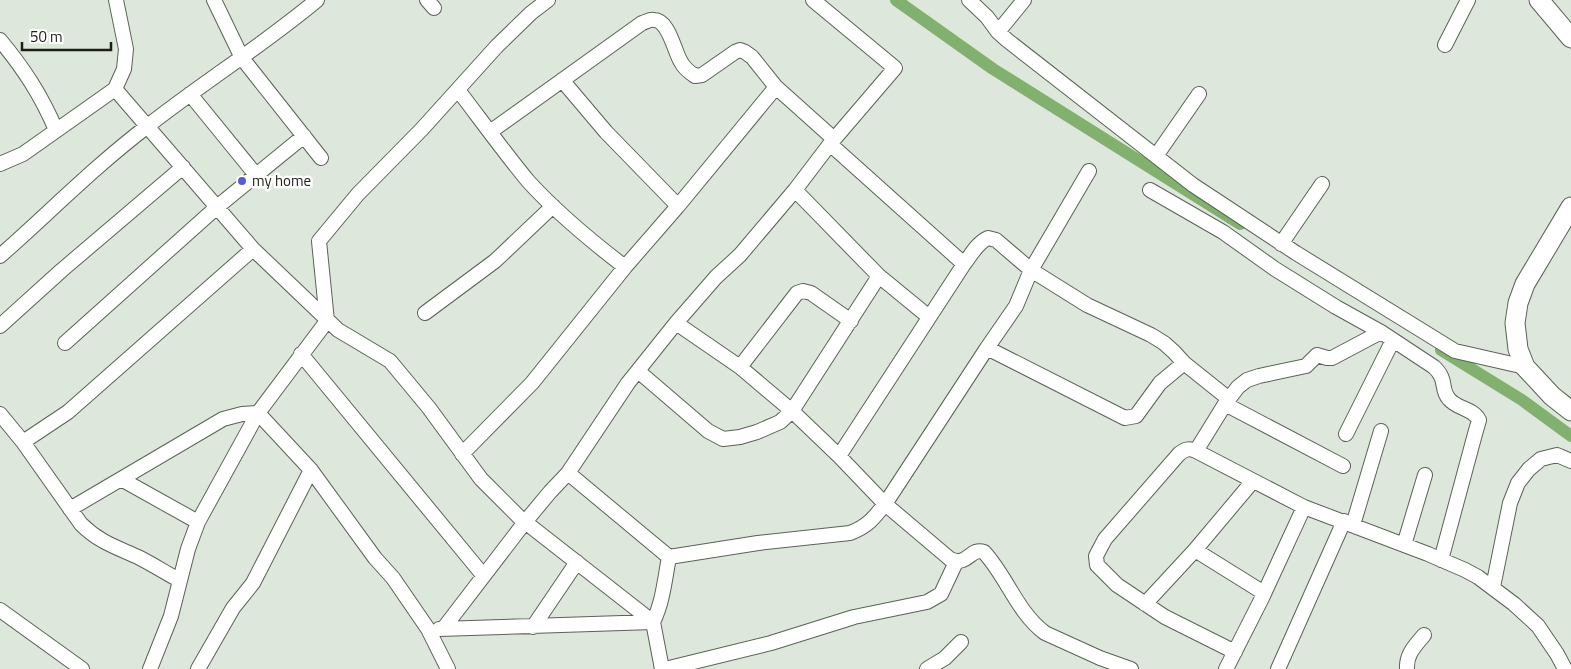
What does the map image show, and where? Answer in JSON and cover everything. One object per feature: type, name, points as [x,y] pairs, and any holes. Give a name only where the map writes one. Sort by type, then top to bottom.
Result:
[{"type":"street","points":[[0,164],[23,154],[115,89],[124,70],[126,49],[116,0]]},
{"type":"street","points":[[214,0],[242,58],[321,158]]},
{"type":"street","points":[[0,256],[89,175],[147,126],[242,58],[317,0]]},
{"type":"street","points":[[150,669],[171,616],[188,549],[198,522],[258,413],[327,320],[319,240],[358,194],[458,90],[497,46],[548,0]]},
{"type":"street","points":[[443,629],[525,522],[568,473],[638,371],[676,323],[716,277],[740,255],[796,190],[832,142],[895,68],[813,0]]},
{"type":"street","points":[[968,0],[987,17],[998,32],[1192,185],[1281,244],[1456,351],[1524,367]]},
{"type":"street","points":[[998,32],[1024,0]]},
{"type":"street","points":[[1445,45],[1468,0]]},
{"type":"street","points":[[1539,0],[1571,38]]},
{"type":"street","points":[[490,132],[642,23],[652,19],[660,21],[666,27],[680,62],[695,76],[702,75],[740,50],[752,57],[776,87],[832,142],[964,264]]},
{"type":"street","points":[[0,40],[32,81],[56,130]]},
{"type":"street","points":[[562,80],[606,132],[678,206]]},
{"type":"street","points":[[462,454],[532,383],[625,267],[776,87]]},
{"type":"street","points":[[115,89],[253,250],[338,330],[390,361],[429,408],[481,479],[525,522],[653,622],[664,669],[771,643],[854,617],[927,602],[941,594],[956,562]]},
{"type":"street","points":[[458,90],[529,181],[588,238],[625,267]]},
{"type":"street","points":[[190,94],[256,176]]},
{"type":"street","points":[[1156,156],[1199,94]]},
{"type":"street","points":[[65,343],[217,207],[304,136]]},
{"type":"street","points":[[0,326],[183,167]]},
{"type":"street","points":[[568,473],[670,557],[861,529],[872,521],[885,504],[1016,306],[1031,270],[1089,171]]},
{"type":"street","points":[[1281,244],[1322,184]]},
{"type":"street","points":[[796,190],[879,276],[929,317]]},
{"type":"street","points":[[1150,190],[1223,232],[1275,269],[1387,336],[1440,372],[1447,397],[1454,404],[1474,413],[1479,420],[1441,560]]},
{"type":"street","points":[[425,312],[495,261],[553,206]]},
{"type":"street","points":[[1571,207],[1524,284],[1518,303],[1515,323],[1518,349],[1524,367],[1552,396],[1571,411]]},
{"type":"street","points":[[839,456],[964,264],[978,244],[988,238],[996,240],[1031,270],[1087,305],[1151,334],[1169,347],[1184,364],[1227,402],[1343,466]]},
{"type":"street","points":[[23,442],[68,412],[253,250]]},
{"type":"street","points":[[638,371],[708,431],[723,439],[758,432],[780,422],[792,411],[879,276]]},
{"type":"street","points":[[740,367],[797,293],[803,291],[811,293],[851,321]]},
{"type":"street","points":[[676,323],[740,367],[792,411],[885,504],[950,559],[956,562],[966,559],[976,551],[984,552],[1027,616],[1037,627],[1053,637],[1130,669]]},
{"type":"street","points":[[1196,451],[1227,402],[1238,387],[1247,380],[1306,366],[1317,355],[1328,358],[1338,356],[1387,336]]},
{"type":"street","points":[[1346,434],[1387,336]]},
{"type":"street","points":[[987,348],[1125,418],[1136,416],[1160,383],[1184,364]]},
{"type":"street","points":[[301,354],[483,575]]},
{"type":"street","points":[[70,509],[223,418],[258,413]]},
{"type":"street","points":[[258,413],[312,470],[375,558],[393,578],[428,629],[448,669]]},
{"type":"street","points":[[1,418],[23,442],[81,524],[92,535],[180,580]]},
{"type":"street","points":[[1278,669],[1349,523],[1381,431]]},
{"type":"street","points":[[1235,652],[1145,604],[1117,585],[1097,565],[1096,556],[1106,539],[1184,450],[1196,451],[1304,507],[1465,570],[1493,587],[1538,626],[1565,669]]},
{"type":"street","points":[[1493,587],[1510,503],[1518,483],[1540,459],[1557,455],[1571,461]]},
{"type":"street","points":[[198,669],[233,608],[253,583],[312,470]]},
{"type":"street","points":[[1404,545],[1425,475]]},
{"type":"street","points":[[121,479],[198,522]]},
{"type":"street","points":[[1145,604],[1195,550],[1253,481]]},
{"type":"street","points":[[1226,669],[1304,507]]},
{"type":"street","points":[[1195,550],[1264,593]]},
{"type":"street","points":[[653,622],[662,596],[670,557]]},
{"type":"street","points":[[533,627],[577,562]]},
{"type":"street","points":[[0,610],[82,669]]},
{"type":"street","points":[[428,629],[653,622]]},
{"type":"street","points":[[1407,669],[1409,654],[1424,635]]},
{"type":"street","points":[[935,668],[961,642]]},
{"type":"waterway","points":[[896,0],[993,69],[1240,224]]},
{"type":"waterway","points":[[1441,350],[1522,400],[1571,436]]},
{"type":"place","name":"my home","points":[[242,181]]}]
